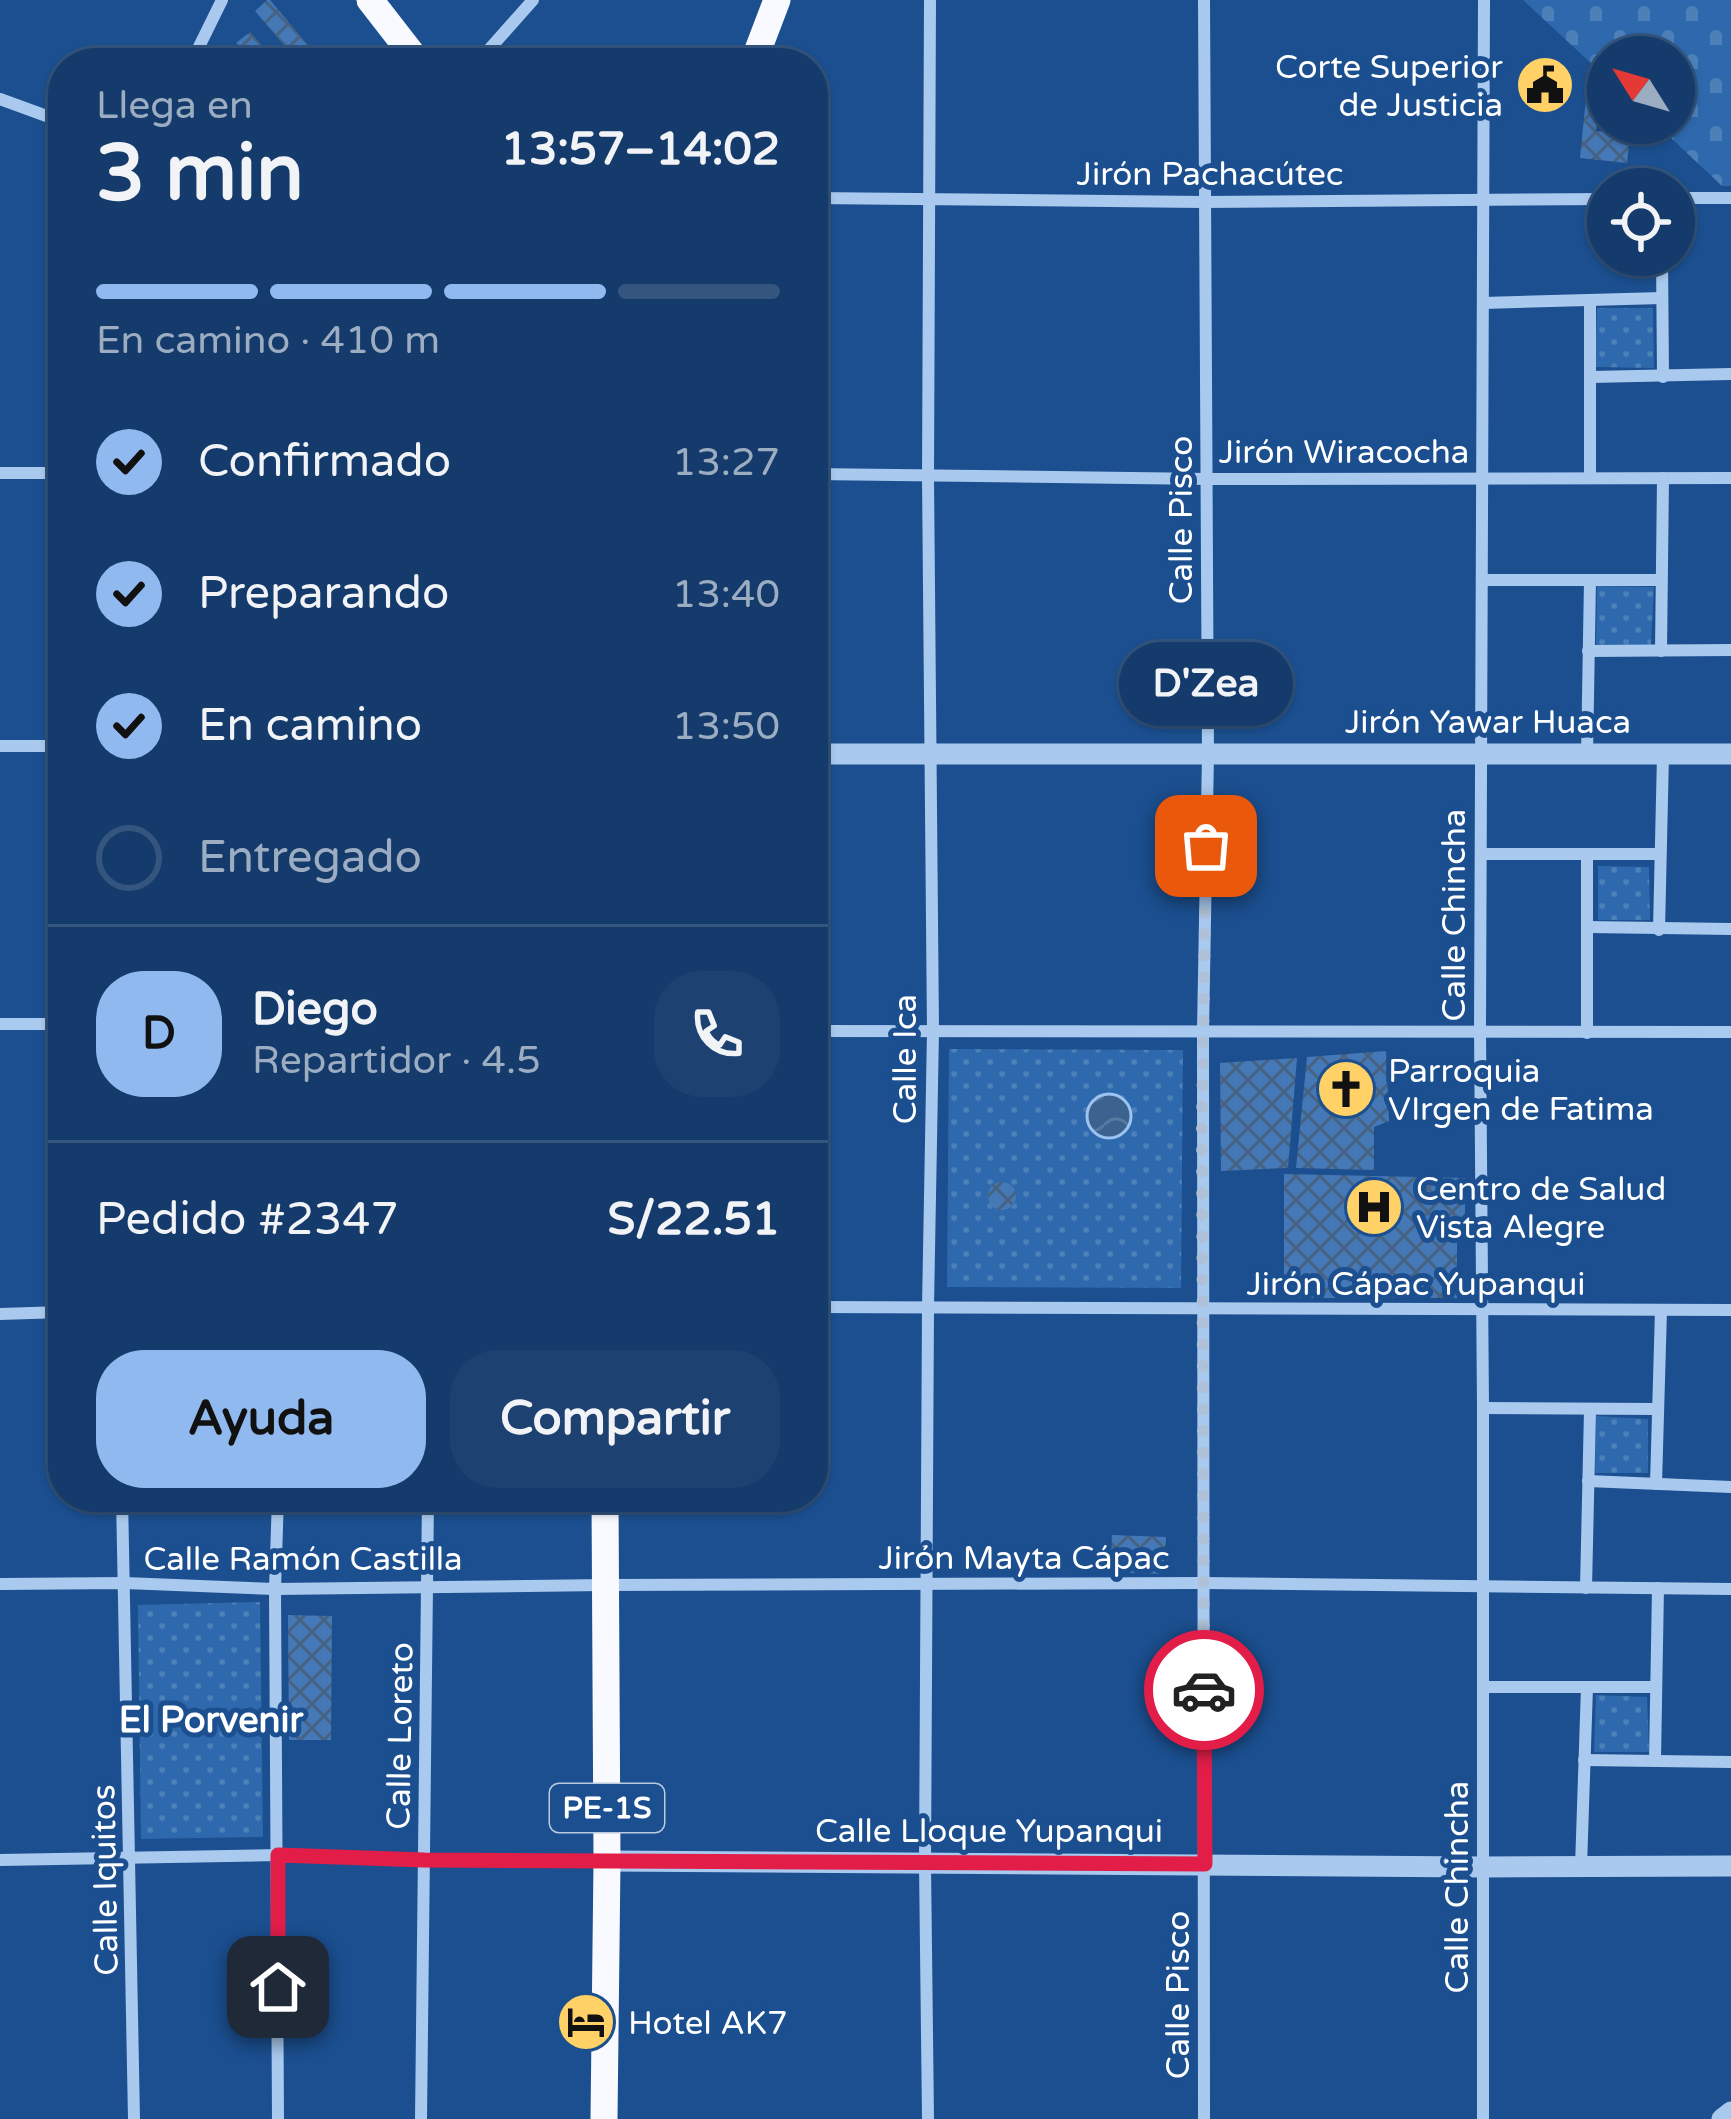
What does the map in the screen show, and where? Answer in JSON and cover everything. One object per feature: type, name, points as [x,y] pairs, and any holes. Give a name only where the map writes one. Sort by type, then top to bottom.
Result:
[{"type":"highway","points":[[370,0],[407,48]]},
{"type":"highway","points":[[759,48],[777,0]]},
{"type":"highway","name":"PE-1S","points":[[604,2119],[605,1512]]},
{"type":"street","points":[[198,48],[222,0]]},
{"type":"street","points":[[490,48],[532,0]]},
{"type":"street","name":"Calle Ica","points":[[928,2119],[925,1864],[933,1031],[928,754],[930,0]]},
{"type":"street","name":"Calle Pisco","points":[[1204,0],[1208,479],[1202,1310],[1204,2119]]},
{"type":"street","points":[[1484,5],[1495,0]]},
{"type":"street","name":"Calle Chincha","points":[[1483,2119],[1480,755],[1484,5]]},
{"type":"street","points":[[0,99],[48,117]]},
{"type":"street","name":"Jirón Pachacútec","points":[[828,198],[1587,199]]},
{"type":"street","points":[[1695,198],[1731,198]]},
{"type":"street","points":[[1662,276],[1663,376]]},
{"type":"street","points":[[1484,303],[1662,298]]},
{"type":"street","points":[[1590,300],[1590,478]]},
{"type":"street","points":[[1590,377],[1731,374]]},
{"type":"street","points":[[0,473],[48,473]]},
{"type":"street","name":"Jirón Wiracocha","points":[[828,474],[1731,478]]},
{"type":"street","points":[[1660,651],[1663,478]]},
{"type":"street","points":[[1481,580],[1661,580]]},
{"type":"street","points":[[1586,755],[1590,580]]},
{"type":"street","points":[[1588,652],[1731,650]]},
{"type":"street","points":[[0,746],[48,746]]},
{"type":"street","name":"Jirón Yawar Huaca","points":[[828,754],[1731,754]]},
{"type":"street","points":[[1659,930],[1663,755]]},
{"type":"street","points":[[1480,854],[1660,854]]},
{"type":"street","points":[[1587,854],[1587,1033]]},
{"type":"street","points":[[1588,927],[1731,929]]},
{"type":"street","points":[[0,1024],[48,1024]]},
{"type":"street","points":[[828,1030],[1731,1032]]},
{"type":"street","name":"Jirón Cápac Yupanqui","points":[[828,1307],[1731,1310]]},
{"type":"street","points":[[1656,1484],[1661,1310]]},
{"type":"street","points":[[0,1314],[48,1312]]},
{"type":"street","points":[[1484,1408],[1657,1409]]},
{"type":"street","points":[[1586,1588],[1590,1409]]},
{"type":"street","points":[[1588,1481],[1731,1487]]},
{"type":"street","name":"Calle Iquitos","points":[[123,1512],[134,2119]]},
{"type":"street","points":[[278,1512],[278,2119]]},
{"type":"street","name":"Calle Loreto","points":[[422,2119],[428,1512]]},
{"type":"street","name":"Calle Ramón Castilla","points":[[0,1584],[275,1589],[604,1585]]},
{"type":"street","name":"Jirón Mayta Cápac","points":[[604,1585],[1731,1588]]},
{"type":"street","points":[[1655,1760],[1658,1588]]},
{"type":"street","points":[[1483,1688],[1656,1688]]},
{"type":"street","points":[[1581,1867],[1587,1688]]},
{"type":"street","points":[[1584,1760],[1731,1762]]},
{"type":"street","points":[[0,1860],[278,1855],[607,1862]]},
{"type":"street","name":"Calle Lloque Yupanqui","points":[[607,1862],[1731,1866]]},
{"type":"street","points":[[1723,2119],[1731,2112]]},
{"type":"green space","points":[[1523,0],[1731,0],[1731,186],[1722,186],[1677,144],[1695,144],[1695,36],[1587,36],[1587,59]]},
{"type":"green space","points":[[1597,308],[1653,308],[1654,368],[1595,367]]},
{"type":"green space","points":[[1597,586],[1654,587],[1651,645],[1596,646]]},
{"type":"green space","points":[[1598,866],[1649,867],[1650,920],[1598,920]]},
{"type":"green space","points":[[949,1049],[1183,1050],[1181,1288],[947,1287]]},
{"type":"green space","points":[[1596,1416],[1648,1419],[1648,1473],[1595,1473]]},
{"type":"green space","points":[[260,1602],[263,1837],[141,1839],[138,1605]]},
{"type":"green space","points":[[1596,1695],[1647,1697],[1649,1752],[1594,1752]]},
{"type":"water","points":[[1109,1094],[1125,1100],[1131,1116],[1125,1132],[1109,1138],[1093,1132],[1087,1116],[1093,1100]]},
{"type":"building","points":[[270,0],[310,48],[286,48],[255,11]]},
{"type":"building","points":[[250,32],[264,48],[240,48],[236,43]]},
{"type":"building","points":[[1587,88],[1587,144],[1629,144],[1627,163],[1580,158]]},
{"type":"building","name":"Parroquia VIrgen de Fatima","points":[[1386,1051],[1389,1121],[1374,1127],[1374,1170],[1296,1168],[1307,1057]]},
{"type":"building","points":[[1297,1058],[1288,1168],[1221,1171],[1220,1063]]},
{"type":"building","name":"Centro de Salud Vista Alegre","points":[[1284,1174],[1465,1178],[1465,1236],[1457,1237],[1457,1298],[1284,1298]]},
{"type":"building","points":[[1002,1182],[1012,1186],[1016,1196],[1012,1206],[1002,1210],[992,1206],[988,1196],[992,1186]]},
{"type":"building","points":[[1112,1535],[1166,1537],[1164,1574],[1110,1572]]},
{"type":"building","points":[[288,1615],[332,1616],[331,1740],[289,1740]]},
{"type":"way so far","points":[[1204,1690],[1206,846]]},
{"type":"place","name":"Corte Superior de Justicia","points":[[1545,85]]},
{"type":"place","name":"D'Zea","points":[[1206,846]]},
{"type":"place","name":"Parroquia VIrgen de Fatima","points":[[1346,1089]]},
{"type":"place","name":"Centro de Salud Vista Alegre","points":[[1374,1207]]},
{"type":"place","name":"Hotel AK7","points":[[586,2022]]},
{"type":"district","name":"El Porvenir","points":[[211,1719]]},
{"type":"route","points":[[278,1987],[278,1855],[1205,1864],[1204,1690]]}]
